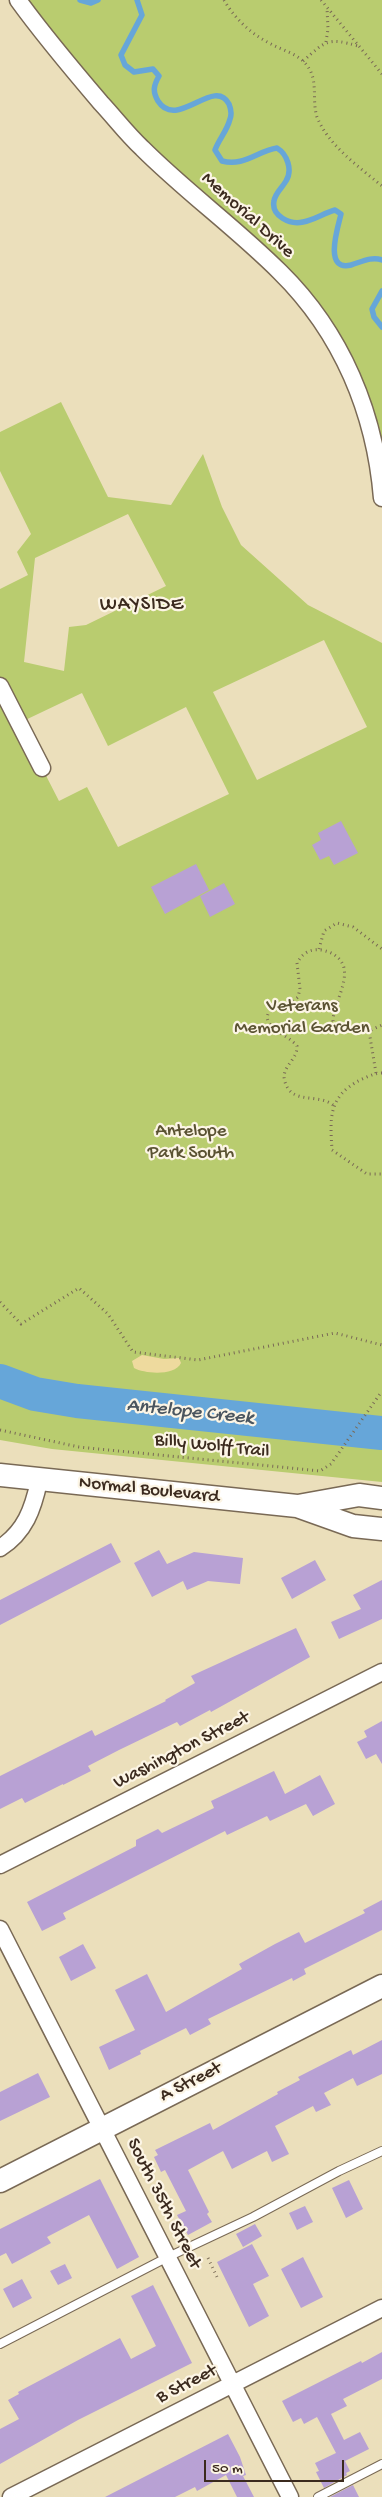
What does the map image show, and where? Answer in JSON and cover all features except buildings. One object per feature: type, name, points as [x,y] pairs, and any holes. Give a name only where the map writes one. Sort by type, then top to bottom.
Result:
[{"type":"main road","name":"Normal Boulevard","points":[[0,1475],[39,1481],[297,1506],[354,1526],[382,1529]]},
{"type":"main road","name":"Normal Boulevard","points":[[297,1506],[359,1495],[382,1498]]},
{"type":"main road","name":"A Street","points":[[0,2181],[382,1986]]},
{"type":"street","name":"Memorial Drive","points":[[18,0],[63,58],[141,148],[259,252],[311,307],[332,338],[360,394],[375,447],[382,498]]},
{"type":"street","points":[[0,686],[42,768]]},
{"type":"street","points":[[0,1548],[23,1528],[33,1506],[39,1481]]},
{"type":"street","name":"Washington Street","points":[[0,1865],[382,1672]]},
{"type":"street","name":"South 35th Street","points":[[0,1929],[290,2497]]},
{"type":"street","name":"B Street","points":[[11,2497],[382,2308]]},
{"type":"lane","points":[[0,2344],[382,2151]]},
{"type":"lane","points":[[318,2497],[382,2464]]},
{"type":"path","points":[[224,0],[231,12],[244,26],[271,44],[303,61],[311,71],[315,83],[316,114],[322,127],[331,140],[382,186]]},
{"type":"path","points":[[321,0],[382,74]]},
{"type":"path","points":[[326,42],[328,29],[327,7]]},
{"type":"path","points":[[303,61],[326,42],[336,41],[359,46]]},
{"type":"path","points":[[319,949],[324,931],[337,923],[353,926],[382,949]]},
{"type":"path","points":[[333,1105],[323,1100],[303,1098],[290,1091],[285,1082],[284,1073],[296,1054],[296,1046],[291,1039],[273,1029],[268,1020],[268,1015],[275,1007],[298,997],[300,989],[297,963],[308,951],[319,949],[337,956],[344,970],[343,986],[334,1011],[333,1021],[335,1025],[342,1028],[370,1031],[382,1025]]},
{"type":"path","points":[[370,1031],[376,1073]]},
{"type":"path","points":[[382,1073],[376,1073],[347,1088],[333,1105],[332,1150],[367,1174],[382,1174]]},
{"type":"path","points":[[0,1302],[21,1324],[79,1288],[108,1314],[133,1352],[198,1360],[335,1333],[382,1345]]},
{"type":"path","name":"Billy Wolff Trail","points":[[0,1430],[79,1447],[320,1471],[331,1464],[382,1391]]},
{"type":"path","points":[[208,2258],[217,2277]]},
{"type":"green space","points":[[18,0],[382,0],[382,498],[375,447],[321,321],[188,190]]},
{"type":"green space","name":"Antelope Park South","points":[[61,402],[108,497],[171,505],[203,454],[222,507],[241,545],[308,605],[382,643],[382,1482],[52,1449],[0,1440],[0,589],[28,575],[17,552],[31,534],[0,471],[0,432]],"holes":[[[128,514],[166,586],[86,625],[69,627],[64,671],[24,662],[35,558]],[[324,640],[367,727],[257,780],[213,692]],[[82,693],[108,746],[186,707],[229,794],[118,847],[87,787],[59,801],[19,723]]]},
{"type":"sand","points":[[142,1355],[164,1359],[179,1358],[181,1363],[173,1370],[166,1372],[145,1372],[134,1368],[132,1361]]},
{"type":"waterway","points":[[80,0],[91,3],[98,0]]},
{"type":"waterway","points":[[137,0],[142,15],[121,55],[125,65],[134,72],[153,69],[159,76],[154,88],[158,101],[166,109],[175,110],[214,96],[222,97],[229,104],[231,110],[231,117],[215,150],[222,161],[237,162],[277,148],[284,154],[289,167],[288,177],[274,201],[275,211],[278,215],[287,221],[298,223],[335,210],[341,214],[334,247],[337,262],[342,265],[351,265],[370,259],[382,260]]},
{"type":"waterway","points":[[382,291],[372,309],[374,317],[382,327]]},
{"type":"waterway","name":"Antelope Creek","points":[[0,1381],[35,1394],[77,1401],[382,1433]]},
{"type":"district","name":"WAYSIDE","points":[[142,606]]},
{"type":"park label","name":"Veterans Memorial Garden","points":[[302,1018]]}]
